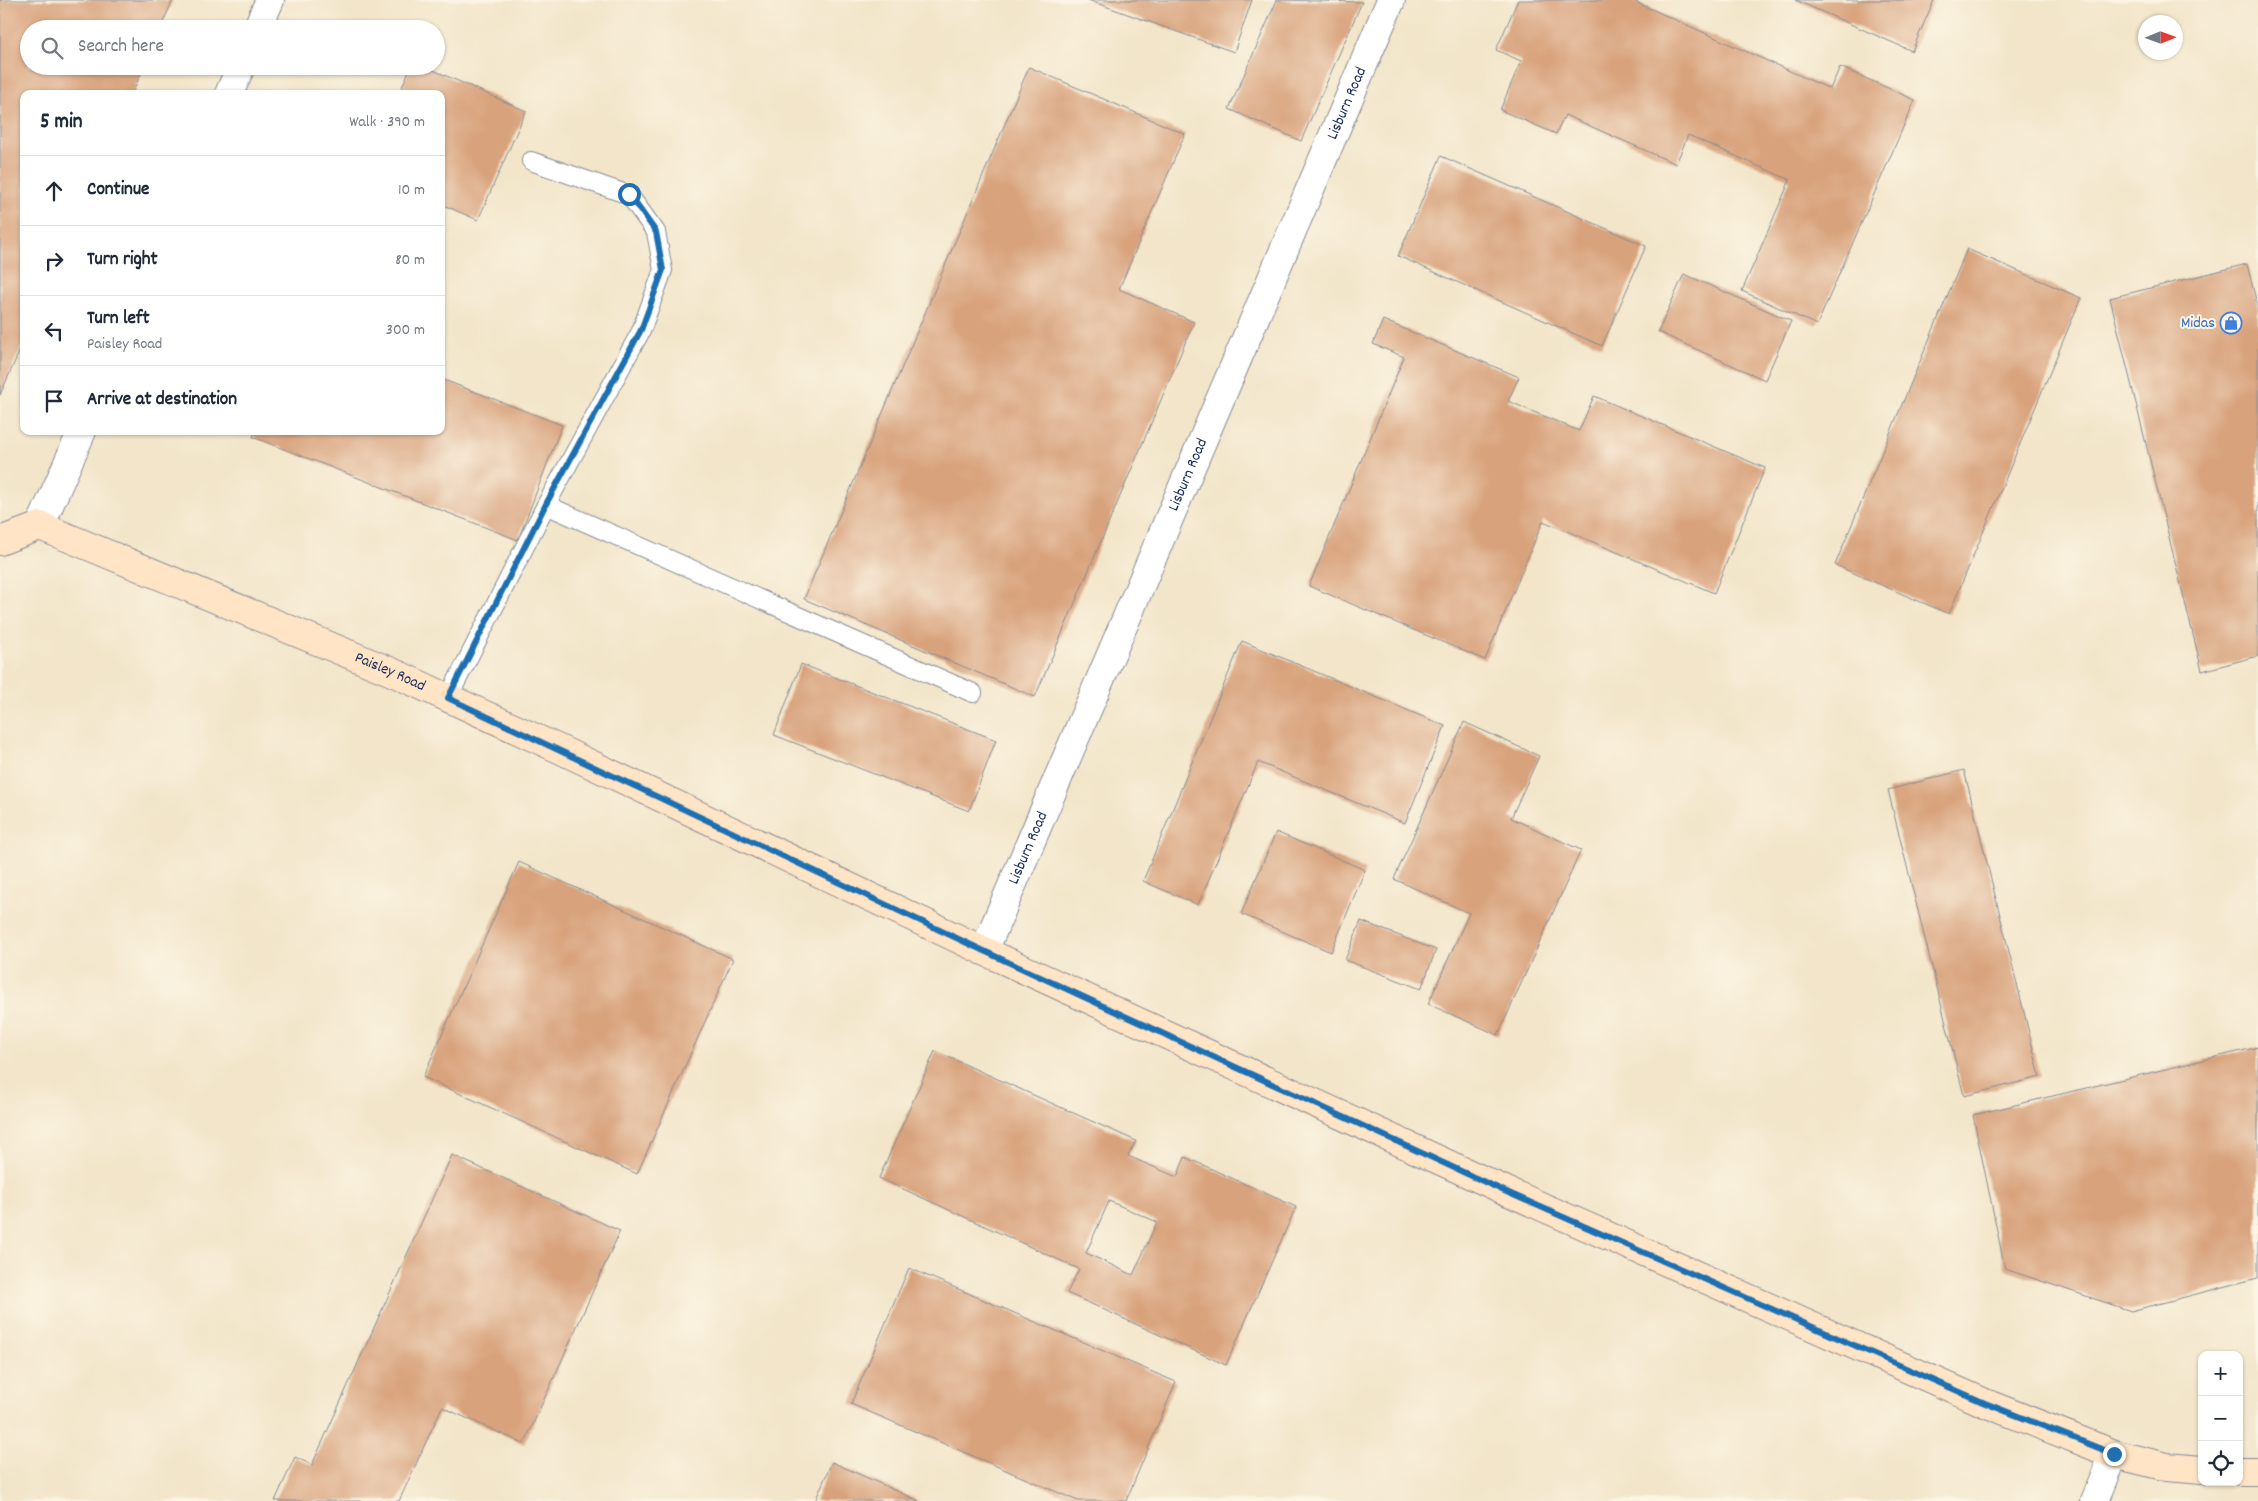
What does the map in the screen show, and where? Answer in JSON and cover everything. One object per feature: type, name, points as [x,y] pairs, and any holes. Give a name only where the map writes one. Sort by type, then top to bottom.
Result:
[{"type":"main road","name":"Paisley Road","points":[[40,526],[392,672],[984,951],[1502,1190],[1985,1403],[2114,1454],[2167,1467],[2198,1470]]},
{"type":"main road","points":[[0,541],[40,526]]},
{"type":"main road","points":[[2243,1471],[2258,1471]]},
{"type":"street","points":[[261,20],[270,0]]},
{"type":"street","name":"Lisburn Road","points":[[984,951],[1392,0]]},
{"type":"street","points":[[231,90],[237,75]]},
{"type":"street","points":[[40,526],[80,435]]},
{"type":"street","points":[[2095,1501],[2114,1454]]},
{"type":"lane","points":[[448,698],[546,504],[641,330],[663,270],[656,232],[629,194],[531,161]]},
{"type":"lane","points":[[546,504],[973,693]]},
{"type":"building","points":[[0,0],[173,0],[164,20],[20,20],[20,75],[140,75],[134,90],[20,90],[20,350],[0,395]]},
{"type":"building","points":[[1088,0],[1252,0],[1234,52]]},
{"type":"building","points":[[1277,0],[1362,2],[1301,141],[1229,109]]},
{"type":"building","points":[[1518,0],[1631,0],[1830,89],[1840,67],[1915,100],[1817,325],[1742,291],[1790,180],[1688,135],[1676,164],[1565,115],[1556,134],[1500,110],[1521,61],[1496,50]]},
{"type":"building","points":[[1795,0],[1934,0],[1912,51]]},
{"type":"building","points":[[1029,67],[1185,134],[1119,289],[1194,322],[1035,697],[804,599]]},
{"type":"building","points":[[407,75],[444,75],[526,111],[478,220],[445,206],[445,90],[401,90]]},
{"type":"building","points":[[1441,156],[1646,246],[1602,346],[1398,256]]},
{"type":"building","points":[[1967,249],[2081,298],[1949,614],[1835,565]]},
{"type":"building","points":[[2247,264],[2258,308],[2258,656],[2202,671],[2110,298]]},
{"type":"building","points":[[1684,274],[1791,321],[1765,380],[1658,332]]},
{"type":"building","points":[[1383,320],[1519,377],[1508,401],[1579,431],[1594,396],[1765,468],[1714,593],[1543,521],[1485,660],[1309,586],[1404,357],[1373,344]]},
{"type":"building","points":[[445,381],[562,425],[518,540],[253,437],[254,435],[445,435]]},
{"type":"building","points":[[1242,641],[1445,726],[1405,823],[1258,762],[1198,905],[1143,881]]},
{"type":"building","points":[[801,664],[996,740],[969,811],[774,735]]},
{"type":"building","points":[[1464,722],[1539,756],[1511,818],[1581,850],[1498,1035],[1428,1004],[1469,913],[1394,879]]},
{"type":"building","points":[[1964,770],[2040,1077],[1964,1096],[1888,790]]},
{"type":"building","points":[[1276,832],[1365,870],[1331,952],[1241,914]]},
{"type":"building","points":[[519,862],[733,959],[637,1174],[423,1077]]},
{"type":"building","points":[[1361,921],[1436,950],[1421,989],[1345,960]]},
{"type":"building","points":[[2258,1047],[2258,1278],[2131,1311],[2005,1269],[1973,1115]]},
{"type":"building","points":[[935,1051],[1136,1141],[1128,1156],[1177,1177],[1185,1157],[1296,1207],[1226,1365],[1067,1293],[1079,1269],[879,1178]],"holes":[[[1109,1201],[1157,1222],[1133,1275],[1086,1253]]]},
{"type":"building","points":[[452,1155],[620,1231],[524,1444],[442,1407],[399,1501],[275,1501],[295,1457],[312,1465]]},
{"type":"building","points":[[909,1268],[1176,1382],[1126,1501],[1078,1501],[851,1404]]},
{"type":"building","points":[[832,1462],[919,1501],[815,1501]]},
{"type":"place","name":"Midas","points":[[2231,323]]},
{"type":"route","points":[[629,194],[656,232],[663,270],[641,330],[546,504],[448,698],[984,951],[1502,1190],[1985,1403],[2114,1454]]}]
